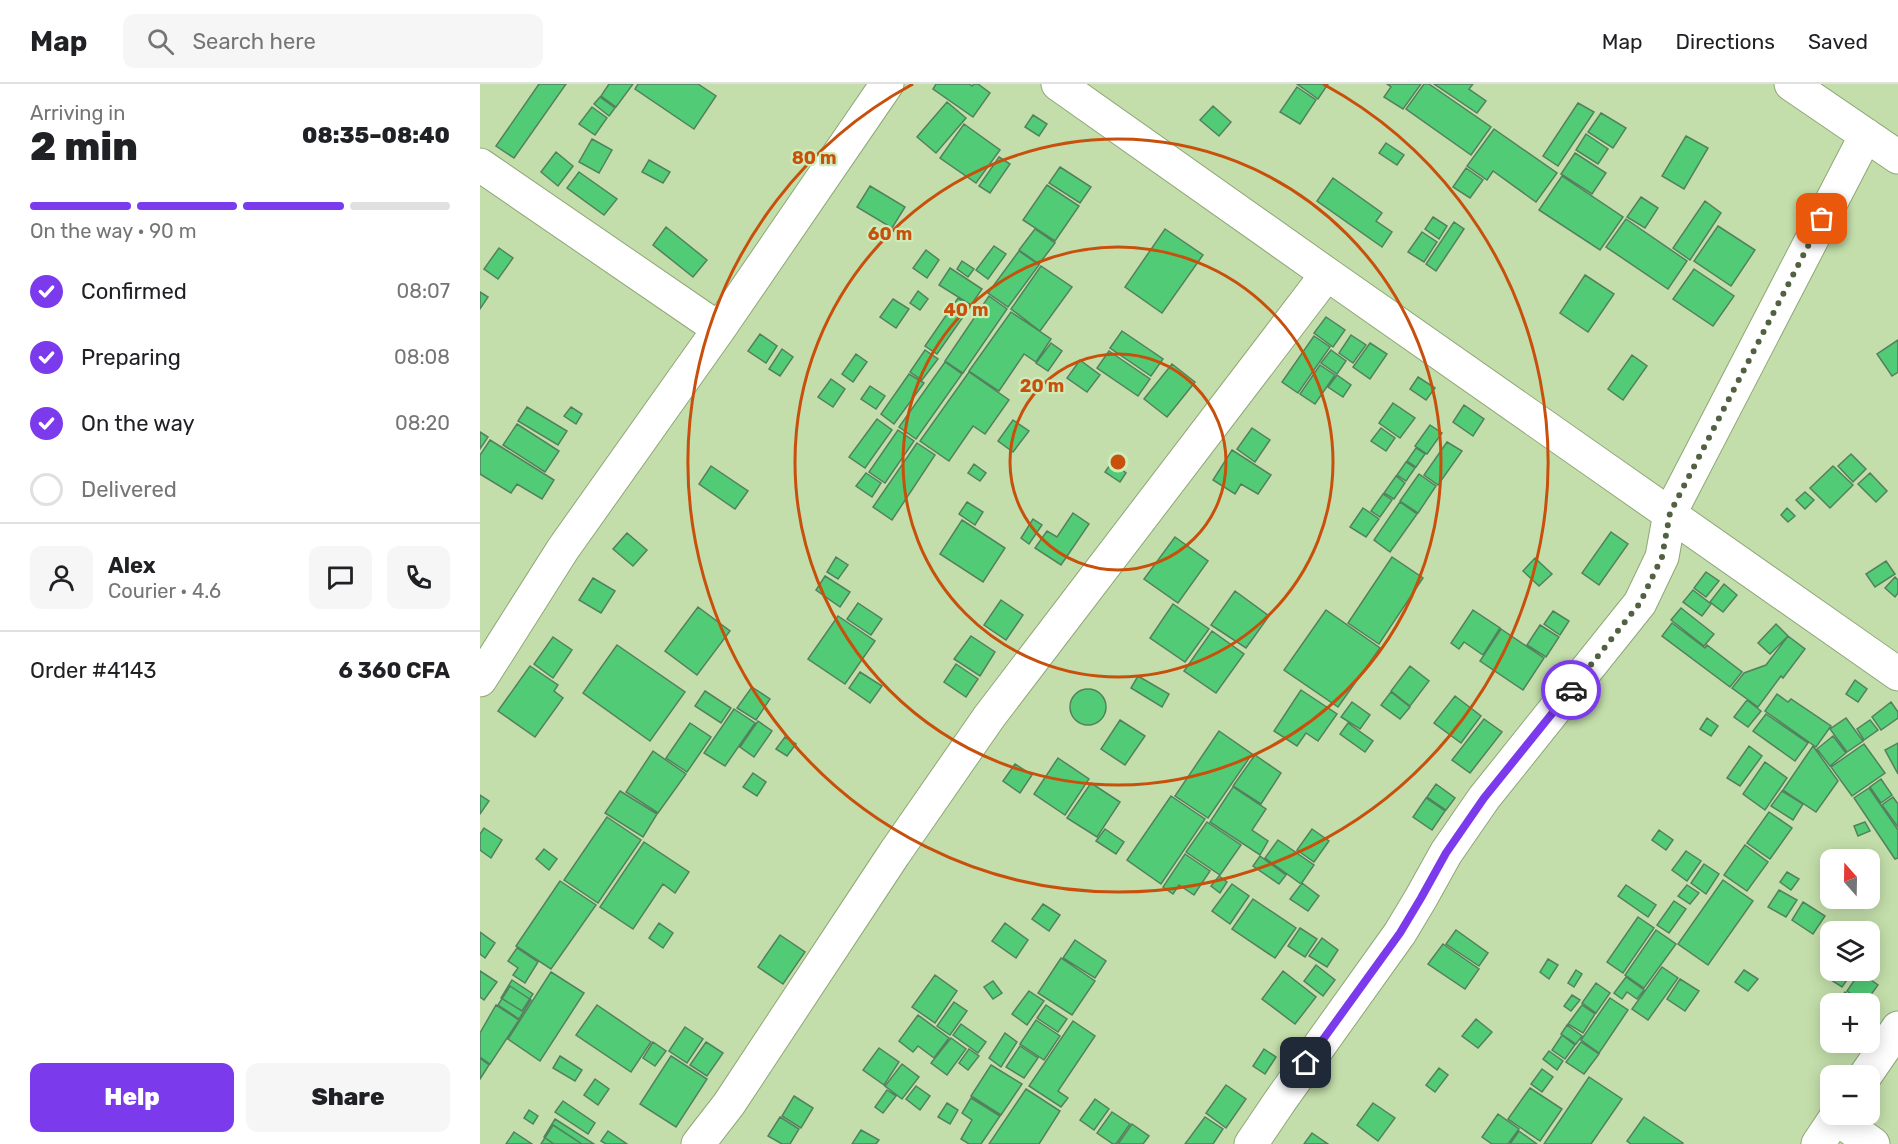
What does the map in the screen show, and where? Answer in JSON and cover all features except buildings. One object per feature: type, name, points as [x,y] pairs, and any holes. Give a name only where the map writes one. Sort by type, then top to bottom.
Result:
[{"type":"street","points":[[483,669],[563,549],[719,329],[887,84]]},
{"type":"street","points":[[1058,84],[1898,674]]},
{"type":"street","points":[[1791,84],[1898,157]]},
{"type":"street","points":[[1251,1144],[1400,933],[1446,853],[1484,798],[1640,603],[1662,557],[1670,513],[1866,135]]},
{"type":"street","points":[[480,165],[719,329]]},
{"type":"street","points":[[698,1144],[729,1104],[894,854],[989,717],[1327,274]]},
{"type":"street","points":[[1873,1065],[1898,1028]]},
{"type":"street","points":[[1830,1126],[1873,1144]]},
{"type":"way so far","points":[[1571,690],[1640,603],[1662,557],[1670,513],[1822,219]]},
{"type":"route","points":[[1306,1063],[1400,933],[1446,853],[1484,798],[1571,690]]}]
